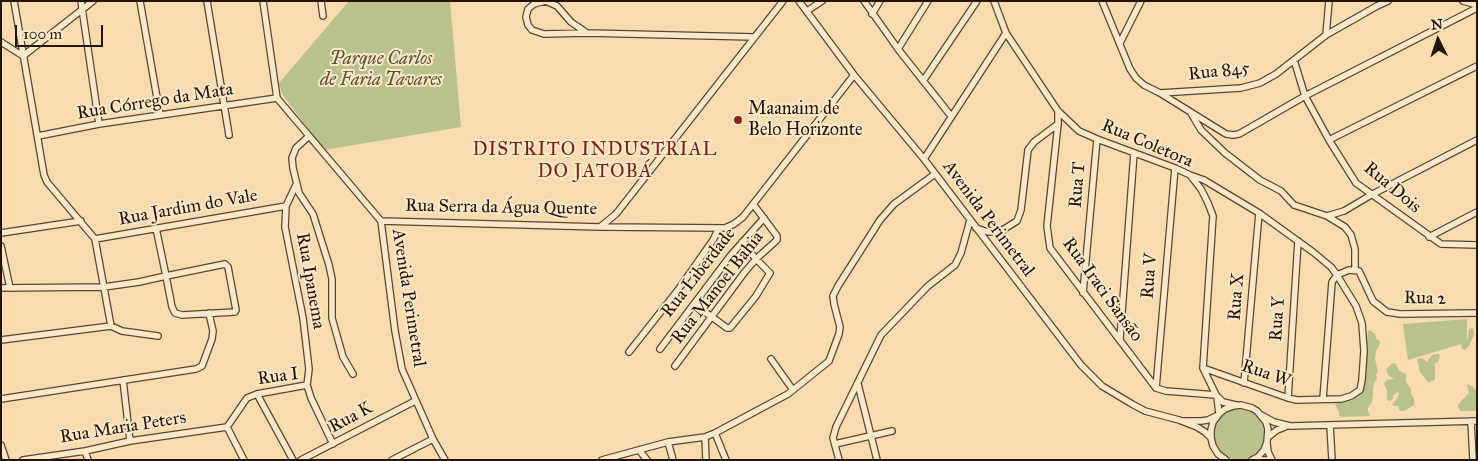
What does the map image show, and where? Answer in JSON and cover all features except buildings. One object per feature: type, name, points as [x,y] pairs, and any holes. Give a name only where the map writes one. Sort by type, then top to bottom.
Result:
[{"type":"street","points":[[14,1],[44,175],[95,239],[111,326]]},
{"type":"street","points":[[81,1],[99,124]]},
{"type":"street","points":[[22,56],[93,1]]},
{"type":"street","points":[[140,1],[160,115]]},
{"type":"street","points":[[207,1],[229,135]]},
{"type":"street","points":[[263,1],[277,98],[381,221]]},
{"type":"street","points":[[321,1],[323,16]]},
{"type":"street","points":[[587,33],[571,22],[557,6],[546,1],[534,4],[528,9],[526,17],[528,25],[532,30],[544,34],[587,33],[754,37]]},
{"type":"street","name":"Rua Serra da Água Quente","points":[[381,221],[600,227],[616,214],[783,1]]},
{"type":"street","name":"Avenida Perimetral","points":[[799,1],[854,75],[924,159],[1081,366],[1102,386],[1132,404],[1145,411],[1179,420],[1202,430],[1211,438]]},
{"type":"street","points":[[807,11],[822,1]]},
{"type":"street","points":[[864,1],[898,49],[951,116]]},
{"type":"street","points":[[872,14],[880,1]]},
{"type":"street","points":[[898,49],[928,1]]},
{"type":"street","points":[[923,81],[977,1]]},
{"type":"street","name":"Rua Coletora","points":[[994,1],[1006,33],[1058,112],[1079,131],[1190,175],[1208,203],[1213,216],[1203,368],[1217,396],[1218,415]]},
{"type":"street","points":[[1102,1],[1130,70],[1136,78],[1144,85],[1226,134],[1234,135],[1477,6]]},
{"type":"street","points":[[1120,43],[1141,1]]},
{"type":"street","points":[[1326,35],[1329,1]]},
{"type":"street","name":"Rua 845","points":[[1160,93],[1241,88],[1260,83],[1326,35],[1388,1]]},
{"type":"street","points":[[1463,1],[1477,6]]},
{"type":"street","points":[[924,159],[1006,33]]},
{"type":"street","points":[[1,42],[22,56]]},
{"type":"street","name":"Rua Dois","points":[[1294,60],[1305,96],[1329,140],[1356,183],[1441,244],[1477,245]]},
{"type":"street","points":[[1329,140],[1477,66]]},
{"type":"street","points":[[600,227],[724,228],[743,217],[854,75]]},
{"type":"street","name":"Rua Córrego da Mata","points":[[38,136],[99,124],[277,98]]},
{"type":"street","name":"Rua Iraci Sansão","points":[[1058,112],[1047,226],[1050,248],[1156,388]]},
{"type":"street","points":[[1190,112],[1201,130],[1225,153],[1260,180],[1281,191],[1294,204],[1327,216],[1345,227],[1351,235],[1355,249],[1355,270],[1349,270],[1337,275],[1332,282],[1323,399]]},
{"type":"street","points":[[976,228],[988,232],[1001,230],[1017,221],[1021,210],[1028,150],[1034,142],[1058,124]]},
{"type":"street","points":[[310,136],[296,148],[292,158],[296,185],[299,194],[313,214],[329,265],[332,279],[332,318],[343,357],[353,374]]},
{"type":"street","name":"Rua T","points":[[1083,293],[1097,139]]},
{"type":"street","points":[[1327,216],[1344,211],[1477,140]]},
{"type":"street","points":[[1120,339],[1134,153]]},
{"type":"street","name":"Rua V","points":[[1156,388],[1175,168]]},
{"type":"street","points":[[602,460],[668,442],[705,437],[715,433],[788,394],[829,361],[840,327],[833,296],[838,286],[880,220],[894,204],[934,174]]},
{"type":"street","points":[[1190,175],[1204,180],[1260,213],[1313,252],[1331,267],[1337,275]]},
{"type":"street","name":"Rua Ipanema","points":[[296,185],[286,206],[285,227],[303,318],[309,369],[307,384]]},
{"type":"street","name":"Rua Manoel Bahia","points":[[675,366],[756,259],[778,240],[753,204]]},
{"type":"street","name":"Rua Jardim do Vale","points":[[95,239],[286,206]]},
{"type":"street","points":[[1429,237],[1477,212]]},
{"type":"street","name":"Rua X","points":[[1244,383],[1260,213]]},
{"type":"street","name":"Rua Liberdade","points":[[660,349],[742,242],[764,218]]},
{"type":"street","points":[[839,460],[834,444],[836,427],[881,336],[928,286],[955,265],[961,252],[970,220]]},
{"type":"street","points":[[1,233],[81,221]]},
{"type":"street","name":"Avenida Perimetral","points":[[381,221],[402,370],[433,439],[445,460]]},
{"type":"street","points":[[1,288],[104,287],[166,276],[227,265],[236,311],[182,315],[175,313],[172,308],[166,276],[156,228]]},
{"type":"street","points":[[629,352],[678,290],[713,240],[719,228]]},
{"type":"street","points":[[694,304],[727,328],[731,327],[756,296],[770,273],[742,242]]},
{"type":"street","name":"Rua Y","points":[[1288,398],[1298,242]]},
{"type":"street","points":[[1,246],[10,288]]},
{"type":"street","name":"Rua 2","points":[[1355,270],[1358,271],[1373,301],[1387,312],[1400,314],[1477,313]]},
{"type":"street","name":"Rua W","points":[[1203,368],[1297,400],[1341,399],[1351,396],[1360,390],[1364,351],[1362,323],[1356,306],[1337,275]]},
{"type":"street","points":[[1,400],[179,370],[190,370],[202,366],[212,339],[213,331],[209,313]]},
{"type":"street","points":[[1,340],[111,326],[122,331],[158,336]]},
{"type":"street","points":[[771,358],[793,390]]},
{"type":"street","points":[[123,380],[130,441]]},
{"type":"street","name":"Rua I","points":[[227,427],[246,398],[307,384],[311,398],[333,444]]},
{"type":"street","points":[[858,384],[877,460]]},
{"type":"street","points":[[1156,388],[1166,391],[1217,396],[1224,402],[1252,408],[1274,422],[1290,426],[1474,421],[1473,460]]},
{"type":"street","points":[[257,394],[293,460]]},
{"type":"street","name":"Rua K","points":[[301,460],[416,401]]},
{"type":"street","name":"Avenida Perimetral","points":[[1179,420],[1208,420],[1225,409],[1241,405]]},
{"type":"street","points":[[1218,415],[1211,430],[1211,438],[1218,454],[1226,460]]},
{"type":"street","points":[[1261,415],[1268,429],[1268,452],[1272,460]]},
{"type":"street","points":[[1330,425],[1332,460]]},
{"type":"street","points":[[1254,460],[1264,450],[1268,440],[1277,430],[1290,426]]},
{"type":"street","points":[[227,427],[244,460]]},
{"type":"street","name":"Rua Maria Peters","points":[[23,460],[85,451],[130,441],[227,427]]},
{"type":"street","points":[[834,444],[892,431]]},
{"type":"street","points":[[715,433],[726,460]]},
{"type":"street","points":[[705,437],[706,460]]},
{"type":"street","points":[[392,460],[433,439]]},
{"type":"street","points":[[668,442],[673,460]]},
{"type":"street","points":[[2,446],[6,460]]},
{"type":"street","points":[[638,450],[647,460]]},
{"type":"street","points":[[85,451],[88,460]]},
{"type":"street","points":[[1254,460],[1267,460]]},
{"type":"green space","name":"Parque Carlos de Faria Tavares","points":[[349,1],[450,1],[461,127],[324,150],[282,94],[279,83]]},
{"type":"green space","points":[[1467,319],[1467,342],[1469,329],[1472,328],[1474,330],[1474,334],[1469,346],[1465,350],[1462,349],[1461,344],[1408,360],[1403,324]]},
{"type":"green space","points":[[1370,330],[1375,334],[1380,344],[1376,351],[1375,359],[1378,372],[1376,374],[1377,379],[1374,382],[1372,402],[1368,408],[1370,415],[1341,417],[1335,404],[1355,397],[1364,379],[1368,331]]},
{"type":"green space","points":[[1432,355],[1440,356],[1438,362],[1434,364],[1435,379],[1428,382],[1420,372],[1417,359],[1422,358],[1427,362]]},
{"type":"green space","points":[[1393,363],[1396,364],[1399,371],[1406,374],[1406,382],[1414,398],[1414,405],[1404,411],[1400,411],[1398,406],[1392,405],[1398,397],[1398,392],[1393,395],[1390,401],[1387,400],[1387,390],[1384,384],[1387,380],[1394,379],[1388,375],[1386,369]]},
{"type":"green space","points":[[1468,384],[1477,393],[1477,411],[1460,411],[1458,406],[1469,393]]},
{"type":"green space","points":[[1235,408],[1245,408],[1254,412],[1262,420],[1266,434],[1262,448],[1254,456],[1245,460],[1235,460],[1226,456],[1218,448],[1214,439],[1214,429],[1218,420],[1226,412]]},
{"type":"place","name":"Maanaim de Belo Horizonte","points":[[738,120]]},
{"type":"district","name":"DISTRITO INDUSTRIAL DO JATOBÁ","points":[[595,161]]}]
